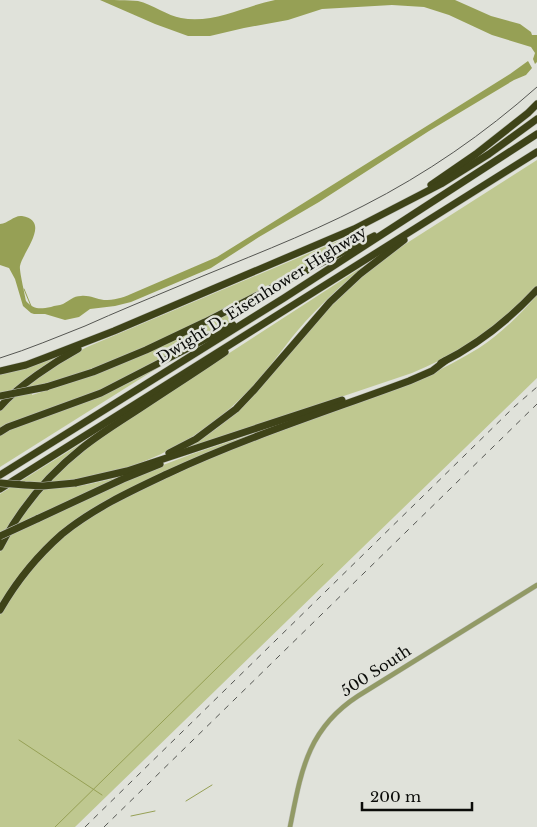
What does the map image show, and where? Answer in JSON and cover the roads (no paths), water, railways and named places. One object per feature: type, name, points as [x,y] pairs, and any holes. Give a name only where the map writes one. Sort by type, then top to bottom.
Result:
[{"type":"highway","points":[[354,229],[392,209],[452,171],[476,154],[537,104]]},
{"type":"highway","points":[[0,371],[47,357],[114,331],[354,229],[441,184],[489,154],[537,119]]},
{"type":"highway","name":"Dwight D. Eisenhower Highway","points":[[0,475],[284,298],[537,134]]},
{"type":"highway","name":"Dwight D. Eisenhower Highway","points":[[0,489],[537,152]]},
{"type":"highway","points":[[154,462],[196,439],[236,409],[330,302],[360,274],[446,210]]},
{"type":"highway","points":[[0,396],[46,387],[93,372],[146,350],[197,326],[412,216]]},
{"type":"highway","points":[[0,483],[43,486],[75,483],[110,476],[245,433],[415,375],[445,361],[492,331],[513,314],[537,290]]},
{"type":"highway","points":[[0,432],[8,427],[101,393],[284,298]]},
{"type":"highway","points":[[0,547],[13,524],[30,501],[56,471],[76,452],[254,333],[275,316]]},
{"type":"highway","points":[[0,407],[39,373],[72,352],[114,331]]},
{"type":"highway","points":[[0,610],[17,583],[46,550],[75,525],[107,504],[155,479],[221,450],[409,381],[432,371],[445,361]]},
{"type":"highway","points":[[0,536],[123,479],[245,433]]},
{"type":"street","name":"500 South","points":[[290,827],[300,777],[309,752],[317,737],[334,716],[351,701],[537,585]]},
{"type":"waterway","points":[[24,289],[31,306]]},
{"type":"waterway","points":[[55,827],[323,564]]},
{"type":"waterway","points":[[19,740],[102,795]]},
{"type":"waterway","points":[[186,801],[212,785]]},
{"type":"waterway","points":[[131,816],[155,811]]},
{"type":"tram line","points":[[0,358],[85,326],[294,238],[363,206],[409,181],[454,152],[537,87]]},
{"type":"railway","points":[[85,827],[514,407],[537,387]]},
{"type":"railway","points":[[104,827],[537,404]]}]
